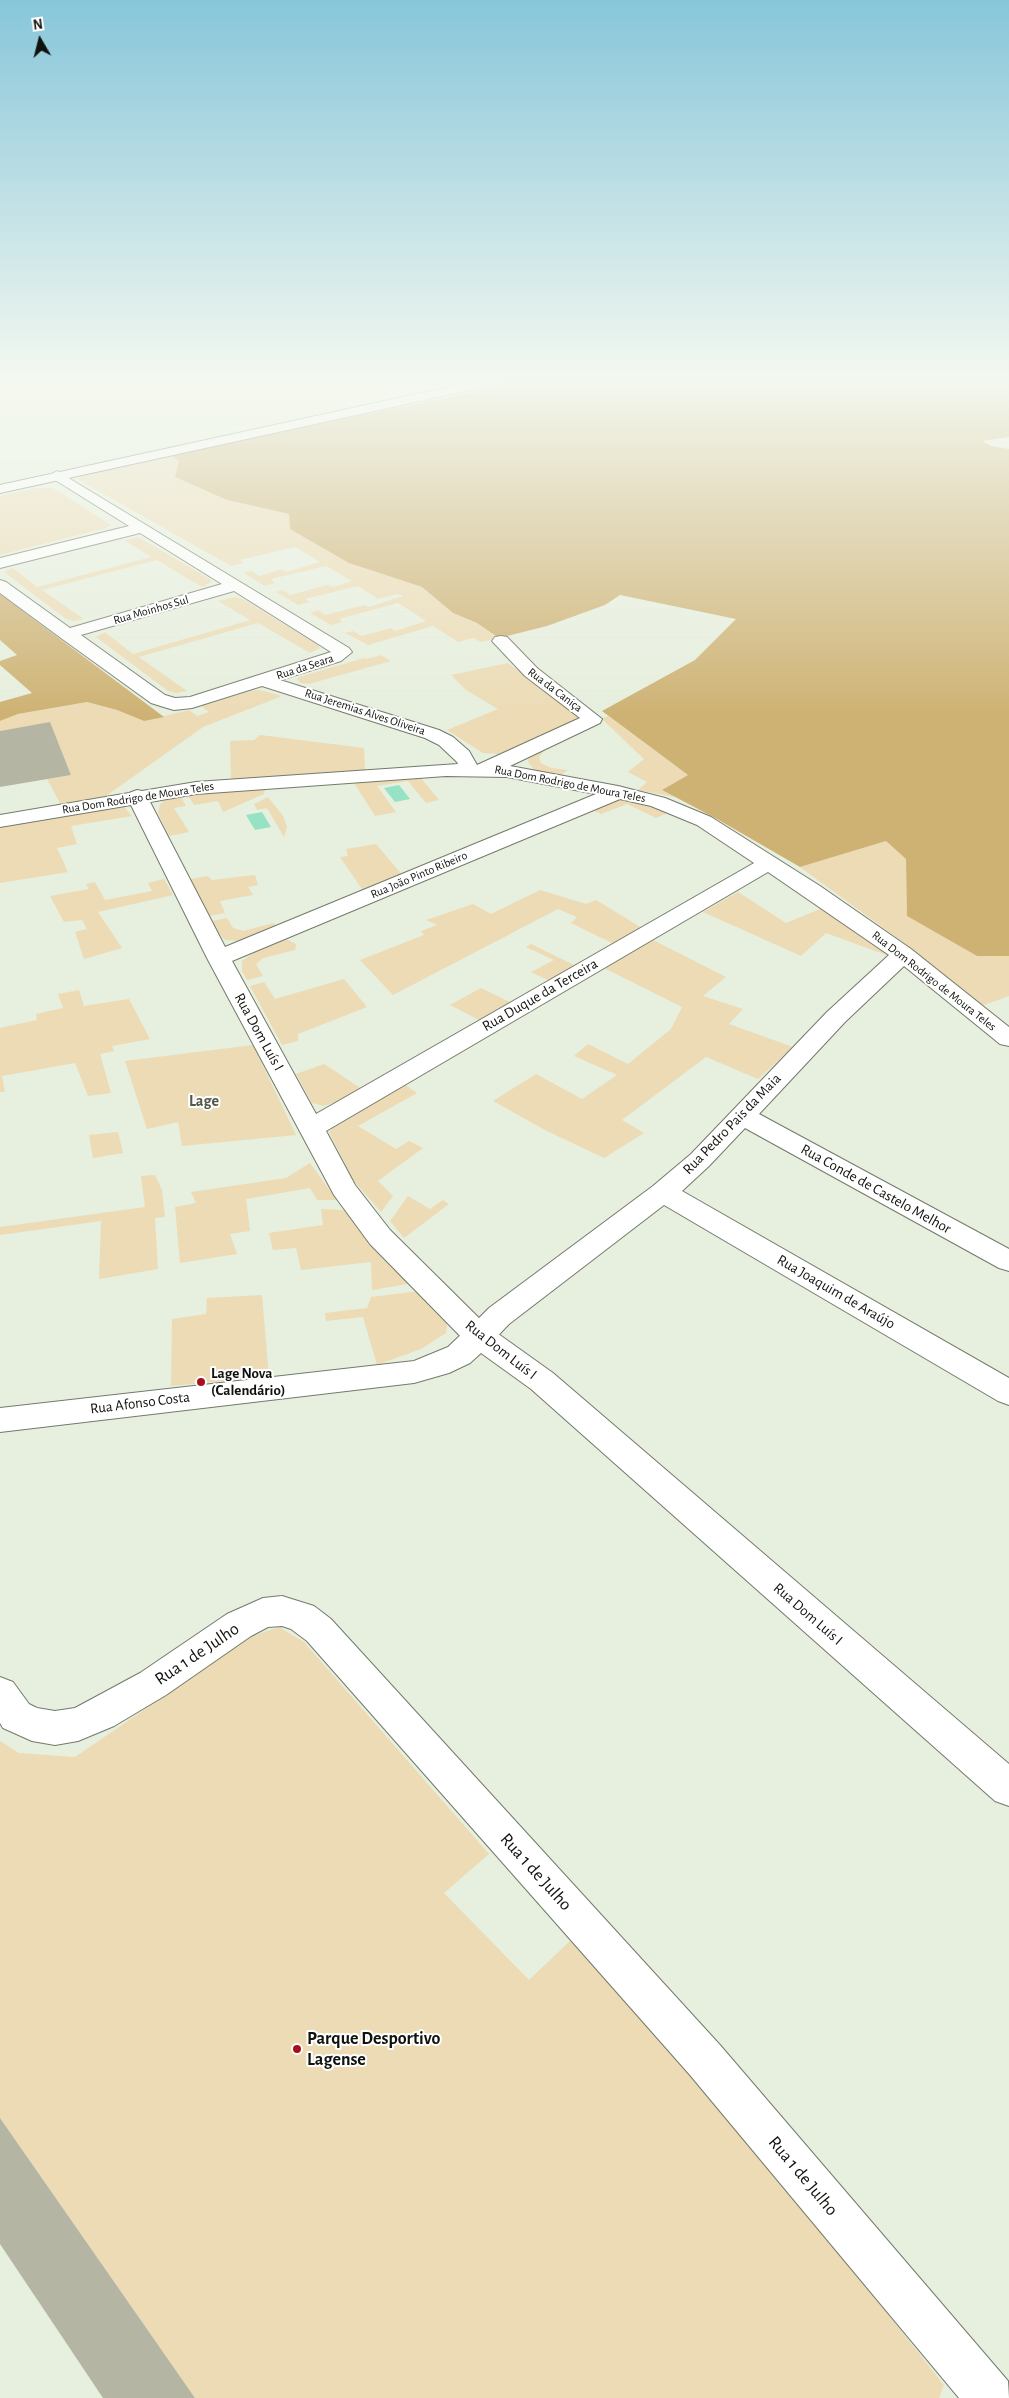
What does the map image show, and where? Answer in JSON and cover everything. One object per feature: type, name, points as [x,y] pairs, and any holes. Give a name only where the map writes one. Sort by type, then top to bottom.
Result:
[{"type":"street","name":"Rua da Seara","points":[[0,585],[165,702],[174,704],[192,702],[335,657],[343,652],[82,491]]},
{"type":"street","points":[[0,563],[141,528]]},
{"type":"street","name":"Rua Moinhos Sul","points":[[67,634],[235,586]]},
{"type":"street","name":"Rua da Caniça","points":[[472,764],[507,760],[593,719],[531,672],[501,641]]},
{"type":"street","name":"Rua Jeremias Alves Oliveira","points":[[262,680],[416,727],[446,742],[472,764],[484,760],[507,760]]},
{"type":"street","name":"Rua Dom Rodrigo de Moura Teles","points":[[0,821],[137,796],[196,788],[472,764],[618,792],[678,809],[704,821],[903,954],[1009,1039]]},
{"type":"street","name":"Rua João Pinto Ribeiro","points":[[219,958],[618,792]]},
{"type":"street","name":"Rua Dom Luís I","points":[[137,796],[219,958],[344,1189],[380,1237],[479,1336],[542,1381],[1009,1788]]},
{"type":"street","name":"Rua Duque da Terceira","points":[[311,1128],[768,863]]},
{"type":"street","name":"Rua Pedro Pais da Maia","points":[[479,1336],[499,1316],[663,1192],[700,1160],[744,1116],[790,1064],[903,954]]},
{"type":"street","name":"Rua Conde de Castelo Melhor","points":[[744,1116],[1009,1262]]},
{"type":"street","name":"Rua Joaquim de Araújo","points":[[663,1192],[1009,1393]]},
{"type":"street","name":"Rua Afonso Costa","points":[[0,1420],[192,1396],[414,1372],[438,1365],[459,1355],[479,1336]]},
{"type":"street","name":"Rua 1 de Julho","points":[[0,1693],[16,1716],[32,1724],[55,1728],[78,1724],[101,1714],[153,1684],[239,1625],[263,1613],[282,1611],[302,1617],[319,1630],[705,2060],[991,2398]]},
{"type":"shaded area","points":[[23,491],[58,491],[111,525],[106,528],[0,555],[0,496]]},
{"type":"shaded area","points":[[98,491],[206,491],[227,500],[289,514],[349,563],[422,587],[453,613],[477,623],[499,638],[481,642],[473,638],[458,642],[433,626],[368,645],[345,633],[353,631],[362,636],[391,628],[395,631],[426,621],[398,603],[339,619],[343,622],[331,625],[310,613],[318,610],[325,615],[364,605],[369,607],[403,596],[397,594],[378,599],[358,586],[305,599],[310,602],[298,605],[276,592],[283,590],[290,595],[327,585],[333,587],[352,581],[326,566],[271,579],[275,583],[265,586],[243,573],[252,571],[259,576],[282,569],[286,572],[320,562],[295,547],[240,560],[243,563],[231,566]]},
{"type":"shaded area","points":[[206,491],[1009,491],[1009,956],[977,956],[907,916],[906,859],[886,841],[800,867],[662,790],[688,775],[602,711],[695,660],[736,619],[620,595],[605,605],[547,626],[499,638],[477,623],[453,613],[422,587],[349,563],[290,529],[289,514],[227,500]]},
{"type":"shaded area","points":[[138,537],[210,579],[212,582],[202,587],[157,560],[42,590],[84,619],[74,621],[66,619],[4,572],[13,568],[37,587],[151,557],[124,540]]},
{"type":"shaded area","points":[[0,594],[164,717],[144,721],[117,710],[87,702],[18,714],[0,721],[0,702],[32,693],[0,665],[0,661],[17,655],[0,640]]},
{"type":"shaded area","points":[[235,597],[243,599],[320,648],[310,653],[258,623],[139,657],[187,691],[176,693],[168,691],[96,637],[105,632],[133,654],[250,620],[218,601]]},
{"type":"shaded area","points":[[381,655],[391,661],[309,684],[301,683],[297,679],[364,658],[367,659]]},
{"type":"shaded area","points":[[508,663],[577,715],[579,719],[499,754],[483,753],[447,730],[498,709],[466,690],[451,675]]},
{"type":"shaded area","points":[[260,690],[282,696],[203,727],[106,796],[61,805],[47,779],[71,775],[50,723],[0,731],[0,721],[18,714],[87,702],[117,710],[144,721],[189,710],[197,716],[209,712],[201,706],[250,691]]},
{"type":"shaded area","points":[[608,716],[688,775],[663,790],[675,797],[638,790],[647,782],[628,772],[644,759],[602,719]]},
{"type":"shaded area","points":[[260,735],[364,748],[365,771],[231,779],[230,741],[254,740]]},
{"type":"shaded area","points":[[540,750],[543,752],[539,757],[541,763],[551,768],[568,770],[561,775],[534,770],[528,762],[529,755]]},
{"type":"shaded area","points":[[420,777],[439,800],[426,803],[408,781],[377,786],[396,812],[375,816],[353,781]]},
{"type":"shaded area","points":[[399,785],[410,799],[395,802],[384,788]]},
{"type":"shaded area","points":[[266,787],[264,794],[223,812],[218,801],[194,805],[187,794]]},
{"type":"shaded area","points":[[180,795],[186,806],[174,808],[189,832],[169,836],[158,813],[160,804],[170,797]]},
{"type":"shaded area","points":[[268,797],[283,816],[287,827],[284,837],[267,808],[257,810],[254,804]]},
{"type":"shaded area","points":[[618,799],[633,799],[672,811],[656,818],[627,804],[601,814],[592,810]]},
{"type":"shaded area","points":[[112,806],[124,807],[132,816],[71,826],[77,844],[57,848],[68,872],[0,883],[0,826]]},
{"type":"shaded area","points":[[262,812],[271,827],[255,830],[246,815]]},
{"type":"shaded area","points":[[886,841],[906,859],[907,916],[977,956],[1009,956],[1009,996],[981,1006],[904,943],[800,867]]},
{"type":"shaded area","points":[[376,844],[403,876],[364,892],[340,857],[348,856],[346,849]]},
{"type":"shaded area","points":[[255,875],[258,885],[248,887],[253,895],[220,901],[225,913],[209,916],[190,879],[208,876],[212,880]]},
{"type":"shaded area","points":[[164,879],[173,895],[98,912],[122,948],[84,959],[75,932],[87,929],[82,920],[64,922],[50,896],[89,889],[86,884],[95,882],[105,900],[152,891],[148,883]]},
{"type":"shaded area","points":[[540,890],[586,904],[596,900],[642,928],[614,944],[571,923],[577,917],[558,909],[393,995],[360,960],[424,935],[421,931],[437,925],[426,920],[473,904],[491,914]]},
{"type":"shaded area","points":[[738,892],[786,923],[825,907],[886,951],[889,956],[826,933],[801,956],[703,912]]},
{"type":"shaded area","points":[[227,918],[233,928],[243,931],[274,923],[276,928],[240,941],[225,940],[217,932],[212,921]]},
{"type":"shaded area","points":[[286,939],[296,944],[295,950],[263,958],[256,964],[263,976],[247,980],[242,971],[242,961],[258,950]]},
{"type":"shaded area","points":[[653,940],[726,977],[703,996],[743,1009],[729,1024],[793,1047],[758,1079],[706,1057],[622,1120],[644,1133],[604,1158],[547,1131],[493,1101],[536,1074],[582,1099],[617,1075],[574,1056],[588,1044],[628,1064],[671,1029],[682,1007],[604,968]]},
{"type":"shaded area","points":[[531,944],[576,966],[550,981],[531,972],[554,960],[526,947]]},
{"type":"shaded area","points":[[344,979],[367,1007],[298,1034],[298,1041],[282,1045],[250,986],[264,982],[275,999]]},
{"type":"shaded area","points":[[481,988],[512,1003],[481,1021],[450,1005]]},
{"type":"shaded area","points":[[79,990],[84,1006],[129,999],[150,1039],[112,1046],[114,1051],[100,1054],[111,1093],[88,1096],[75,1063],[2,1076],[5,1092],[0,1092],[0,1028],[37,1020],[36,1014],[63,1008],[58,994]]},
{"type":"shaded area","points":[[253,1045],[296,1135],[182,1146],[178,1122],[147,1129],[125,1061]]},
{"type":"shaded area","points":[[324,1064],[362,1089],[350,1097],[324,1106],[312,1103],[296,1074]]},
{"type":"shaded area","points":[[404,1084],[417,1093],[358,1126],[396,1149],[409,1141],[423,1148],[378,1181],[393,1196],[381,1212],[353,1180],[329,1132],[336,1125]]},
{"type":"shaded area","points":[[118,1132],[123,1153],[93,1158],[89,1135]]},
{"type":"shaded area","points":[[310,1163],[337,1200],[317,1200],[310,1188],[246,1199],[250,1231],[230,1234],[237,1254],[180,1263],[175,1207],[196,1203],[191,1192],[286,1178]]},
{"type":"shaded area","points":[[155,1175],[162,1190],[165,1217],[155,1218],[158,1269],[99,1279],[101,1221],[0,1235],[0,1227],[145,1207],[141,1176]]},
{"type":"shaded area","points":[[408,1196],[430,1209],[443,1200],[449,1204],[404,1238],[390,1221]]},
{"type":"shaded area","points":[[321,1209],[344,1210],[413,1283],[372,1290],[371,1262],[301,1270],[296,1248],[273,1250],[269,1233],[323,1225]]},
{"type":"shaded area","points":[[420,1291],[448,1319],[446,1333],[421,1349],[377,1365],[363,1317],[326,1321],[325,1313],[367,1308],[371,1297]]},
{"type":"shaded area","points":[[262,1295],[269,1377],[171,1386],[172,1319],[206,1314],[207,1298]]},
{"type":"shaded area","name":"Parque Desportivo Lagense","points":[[279,1627],[304,1642],[489,1854],[444,1893],[529,1980],[572,1939],[759,2152],[944,2385],[939,2398],[195,2398],[0,2118],[0,1741],[19,1753],[75,1757],[252,1636]]},
{"type":"building","points":[[50,722],[71,775],[0,787],[0,731]]},
{"type":"building","points":[[0,2118],[195,2398],[103,2398],[0,2244]]},
{"type":"place","name":"Lage Nova (Calendário)","points":[[201,1382]]},
{"type":"place","name":"Parque Desportivo Lagense","points":[[297,2049]]},
{"type":"district","name":"Lage","points":[[204,1101]]}]
